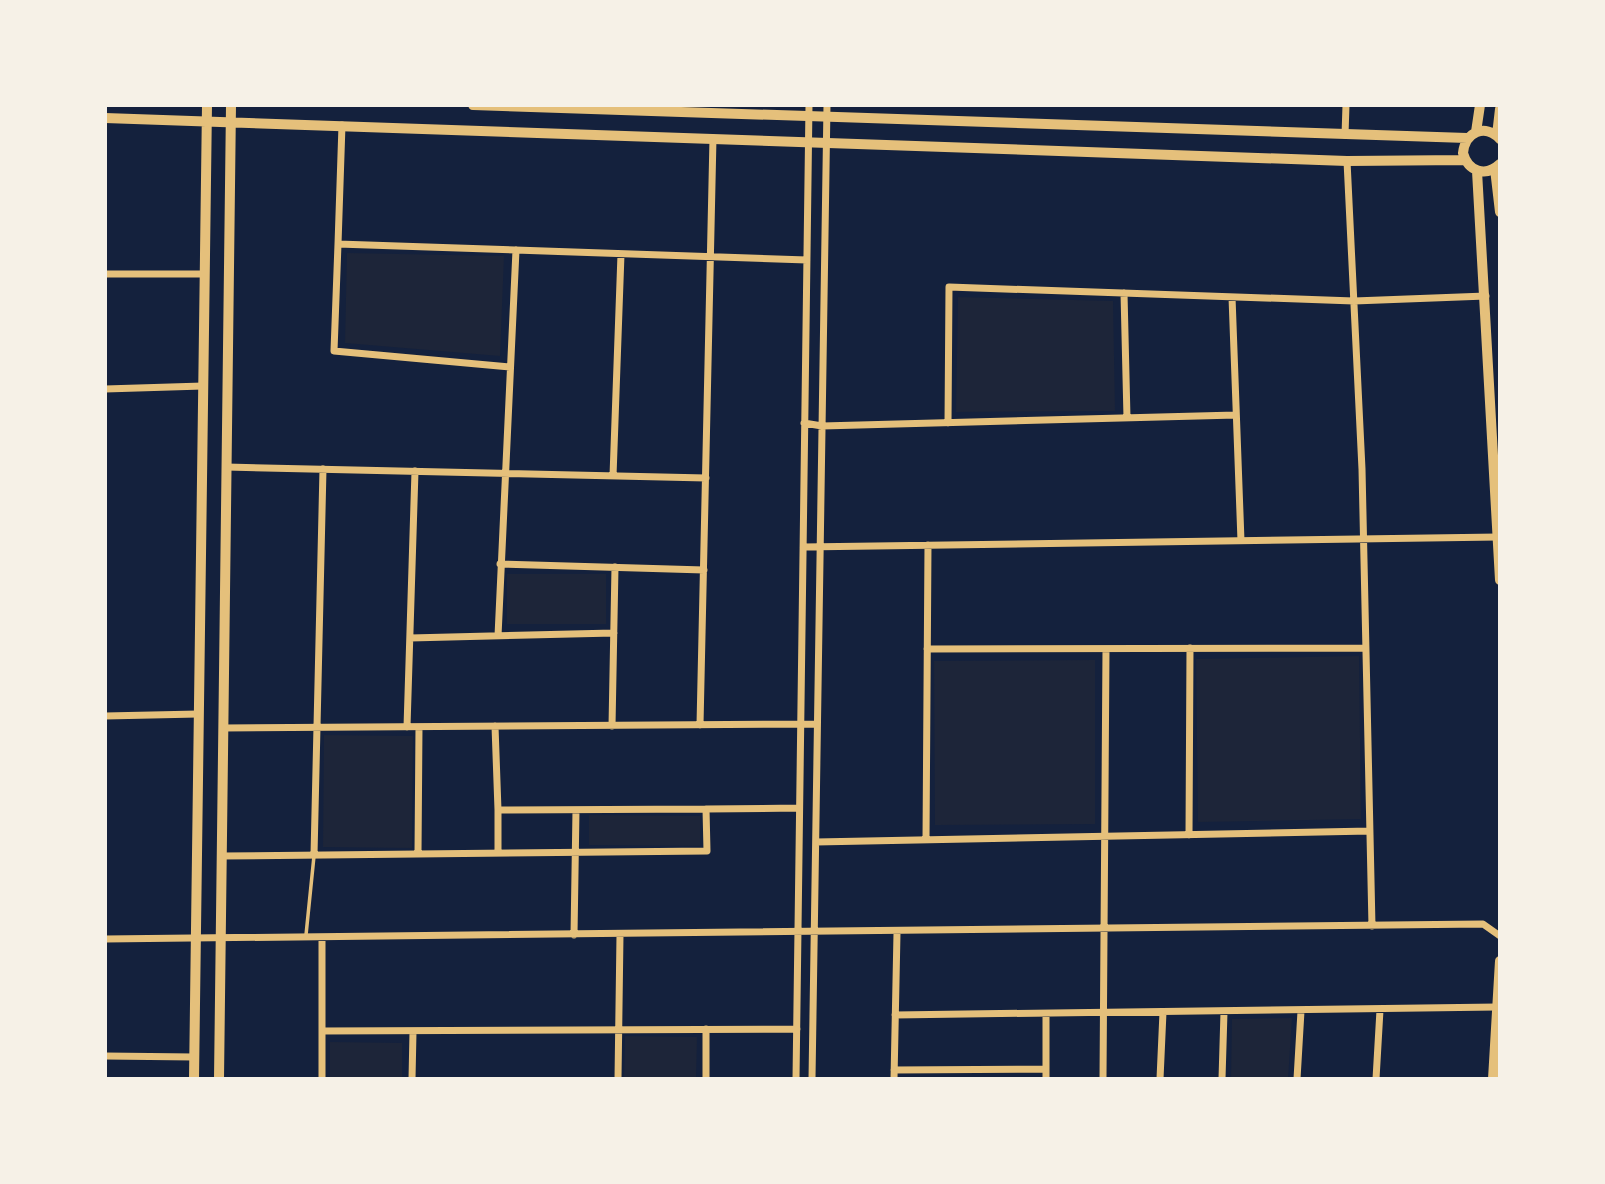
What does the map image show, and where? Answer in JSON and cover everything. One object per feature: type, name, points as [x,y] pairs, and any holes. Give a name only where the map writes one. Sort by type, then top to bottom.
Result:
[{"type":"street","points":[[194,1079],[207,105]]},
{"type":"street","points":[[219,1079],[231,105]]},
{"type":"street","points":[[473,105],[720,109],[809,117],[1346,135],[1472,135],[1491,132],[1499,137],[1500,112]]},
{"type":"street","points":[[796,1079],[809,105]]},
{"type":"street","points":[[812,1079],[827,105]]},
{"type":"street","points":[[1346,105],[1346,135]]},
{"type":"street","points":[[1480,105],[1480,121],[1463,153],[1465,160],[1477,171],[1500,580]]},
{"type":"street","points":[[105,118],[1347,161],[1465,160]]},
{"type":"street","points":[[342,125],[334,351],[510,367]]},
{"type":"street","points":[[700,725],[713,138]]},
{"type":"street","points":[[1347,161],[1363,539],[1372,926]]},
{"type":"street","points":[[1477,171],[1497,167],[1500,212]]},
{"type":"street","points":[[338,244],[807,260]]},
{"type":"street","points":[[498,636],[516,250]]},
{"type":"street","points":[[613,476],[621,254]]},
{"type":"street","points":[[105,274],[204,274]]},
{"type":"street","points":[[948,423],[949,287],[1354,301],[1486,296]]},
{"type":"street","points":[[1124,293],[1127,418]]},
{"type":"street","points":[[1232,297],[1241,541]]},
{"type":"street","points":[[105,389],[203,386]]},
{"type":"street","points":[[804,423],[822,426],[1236,415]]},
{"type":"street","points":[[226,467],[706,478]]},
{"type":"street","points":[[314,855],[323,469]]},
{"type":"street","points":[[407,727],[415,471]]},
{"type":"street","points":[[803,547],[1498,537]]},
{"type":"street","points":[[926,840],[928,545]]},
{"type":"street","points":[[500,564],[704,570]]},
{"type":"street","points":[[612,726],[615,567]]},
{"type":"street","points":[[410,638],[614,633]]},
{"type":"street","points":[[1189,835],[1190,648]]},
{"type":"street","points":[[927,649],[1366,648]]},
{"type":"street","points":[[1103,1079],[1106,649]]},
{"type":"street","points":[[105,716],[198,714]]},
{"type":"street","points":[[223,728],[817,724]]},
{"type":"street","points":[[495,726],[498,853]]},
{"type":"street","points":[[418,854],[419,727]]},
{"type":"street","points":[[498,810],[800,808]]},
{"type":"street","points":[[221,856],[707,850],[706,809]]},
{"type":"street","points":[[574,936],[576,810]]},
{"type":"street","points":[[816,842],[1370,831]]},
{"type":"street","points":[[105,939],[814,934],[1483,924],[1500,936]]},
{"type":"street","points":[[894,1079],[897,933]]},
{"type":"street","points":[[618,1079],[620,935]]},
{"type":"street","points":[[322,937],[322,1079]]},
{"type":"street","points":[[1493,1079],[1500,961]]},
{"type":"street","points":[[895,1015],[1497,1007]]},
{"type":"street","points":[[1376,1079],[1380,1010]]},
{"type":"street","points":[[1297,1079],[1301,1011]]},
{"type":"street","points":[[1160,1079],[1163,1012]]},
{"type":"street","points":[[1222,1079],[1224,1012]]},
{"type":"street","points":[[1046,1014],[1046,1079]]},
{"type":"street","points":[[322,1031],[797,1028]]},
{"type":"street","points":[[706,1029],[706,1079]]},
{"type":"street","points":[[412,1079],[413,1032]]},
{"type":"street","points":[[105,1056],[194,1057]]},
{"type":"street","points":[[894,1070],[1046,1069]]},
{"type":"street","points":[[951,1070],[951,1079]]},
{"type":"lane","points":[[306,937],[314,855]]},
{"type":"shaded area","points":[[347,253],[504,256],[500,356],[345,343]]},
{"type":"shaded area","points":[[958,297],[1113,301],[1115,411],[956,412]]},
{"type":"shaded area","points":[[507,574],[606,574],[606,624],[507,624]]},
{"type":"shaded area","points":[[1359,656],[1361,819],[1198,822],[1196,659]]},
{"type":"shaded area","points":[[1095,660],[1095,824],[935,825],[934,661]]},
{"type":"shaded area","points":[[324,735],[413,736],[412,848],[323,847]]},
{"type":"shaded area","points":[[589,815],[700,816],[700,846],[589,845]]},
{"type":"shaded area","points":[[1292,1018],[1288,1079],[1231,1079],[1232,1019]]},
{"type":"shaded area","points":[[625,1036],[697,1037],[696,1079],[624,1079]]},
{"type":"shaded area","points":[[330,1042],[402,1043],[402,1079],[330,1079]]}]
